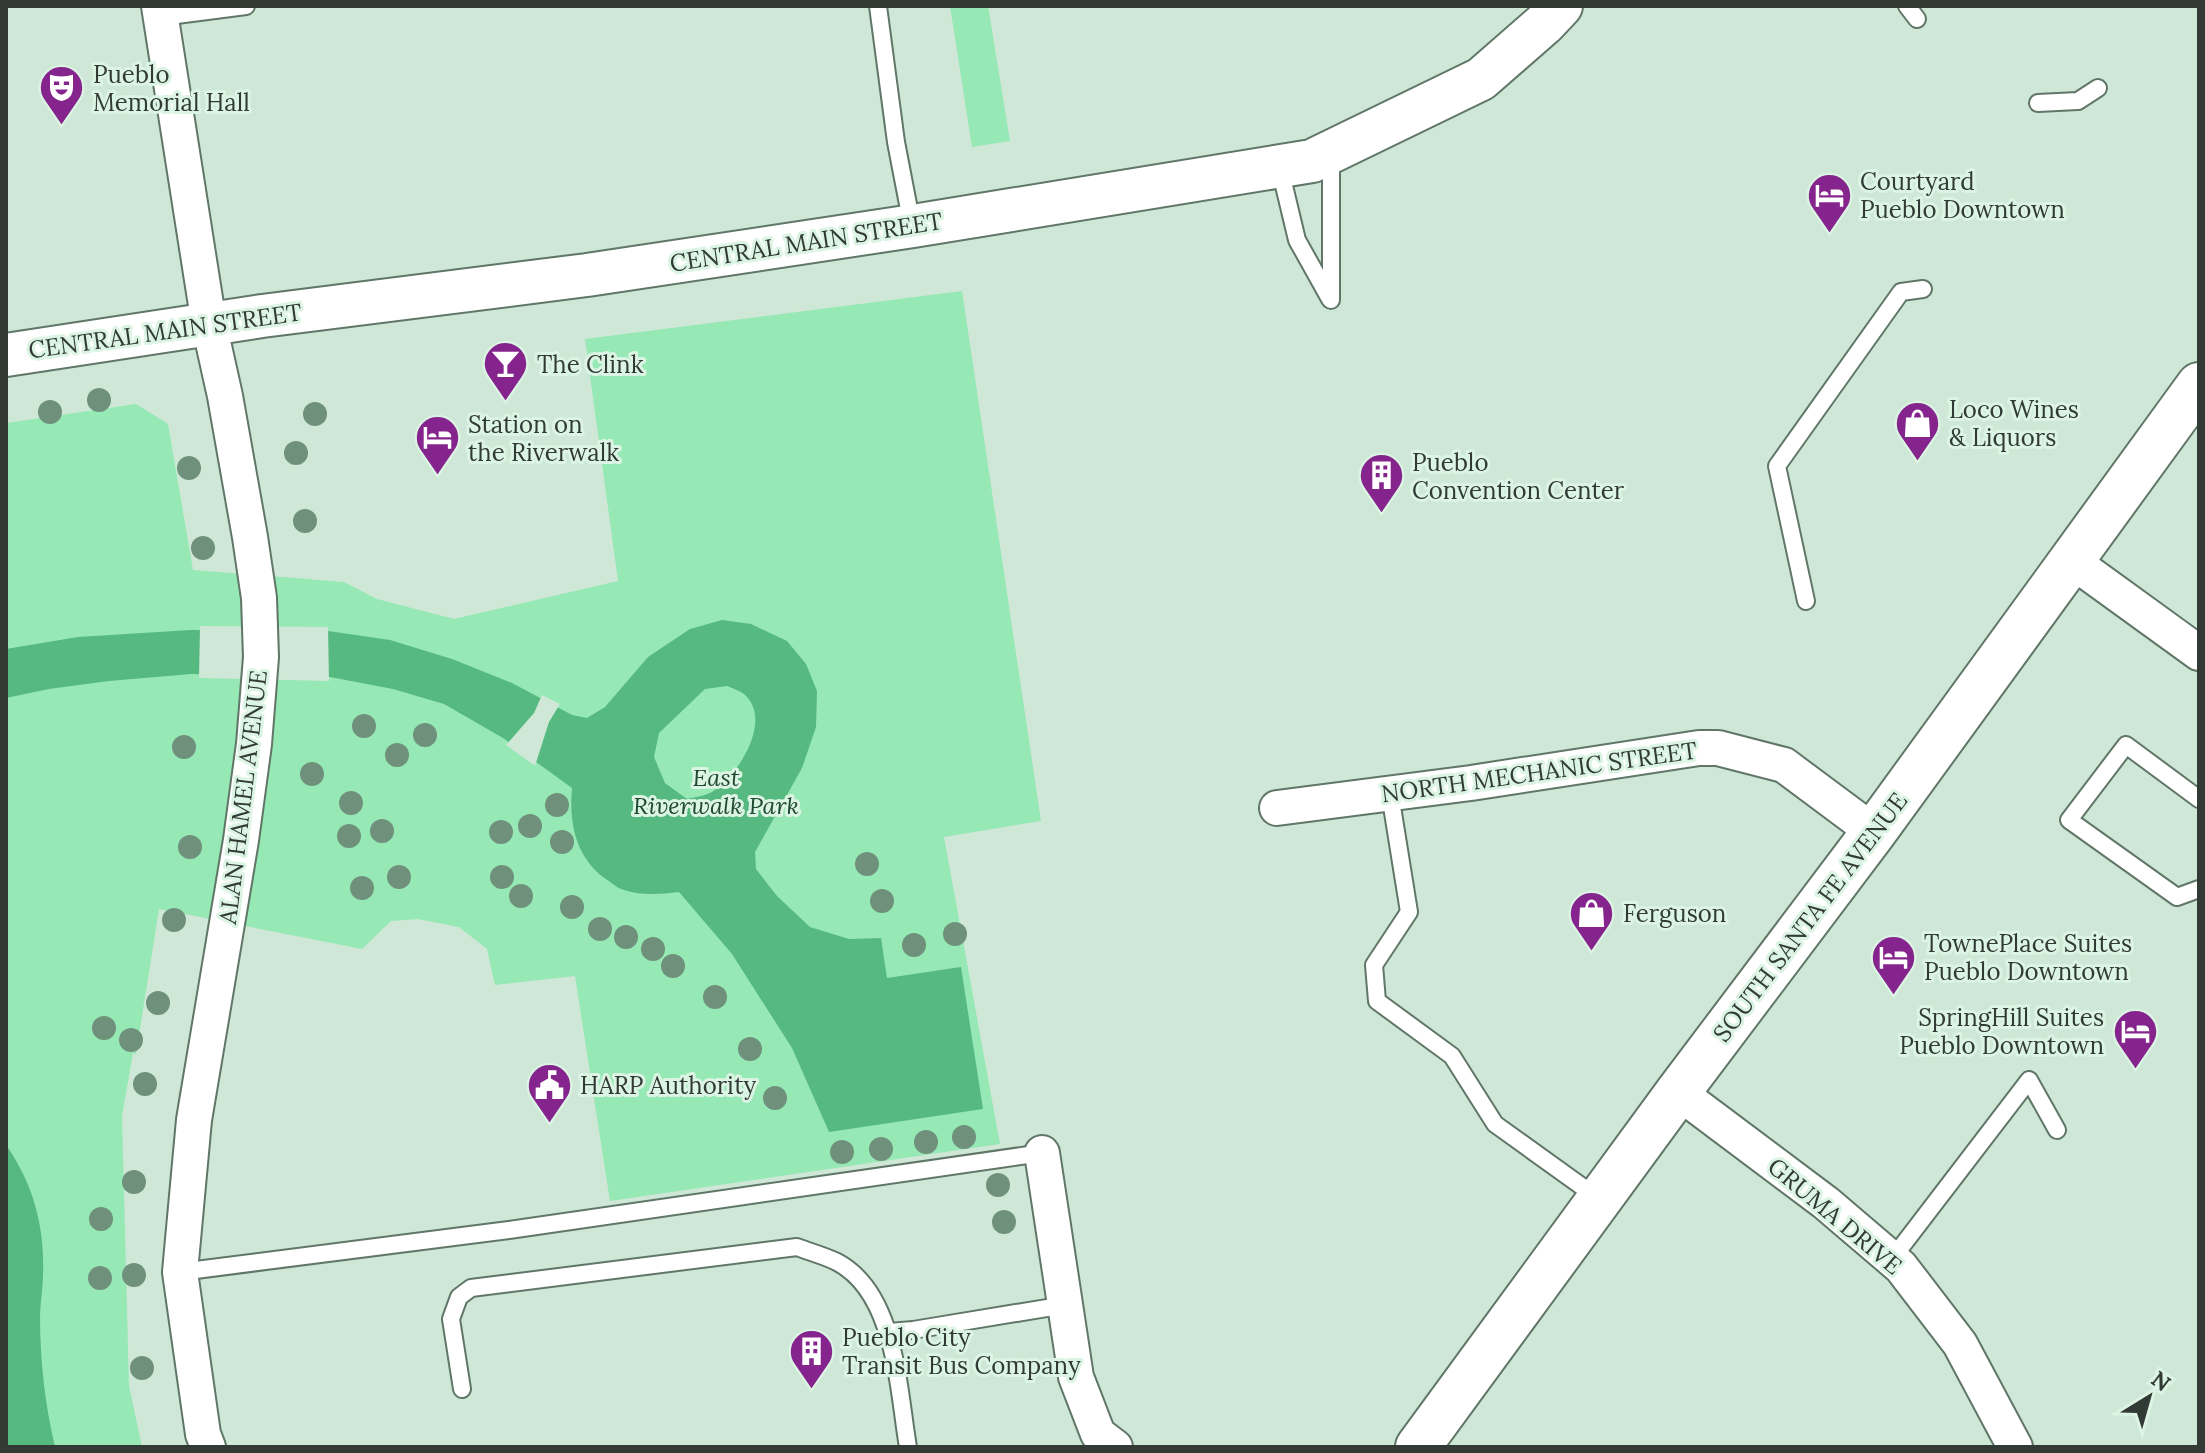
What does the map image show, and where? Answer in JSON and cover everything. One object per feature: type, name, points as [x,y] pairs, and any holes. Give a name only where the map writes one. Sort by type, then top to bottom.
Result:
[{"type":"main road","name":"SOUTH SANTA FE AVENUE","points":[[1418,1447],[1678,1092],[1874,832],[2199,385]]},
{"type":"street","name":"CENTRAL MAIN STREET","points":[[6,355],[209,324],[587,275],[1312,161],[1481,79],[1561,6]]},
{"type":"street","name":"ALAN HAMEL AVENUE","points":[[160,12],[209,324],[250,537],[259,598],[261,657],[254,744],[241,840],[194,1120],[180,1272],[203,1434],[208,1447]]},
{"type":"street","points":[[2072,561],[2199,653]]},
{"type":"street","name":"NORTH MECHANIC STREET","points":[[1277,808],[1699,748],[1718,748],[1784,765],[1874,832]]},
{"type":"street","name":"GRUMA DRIVE","points":[[1678,1092],[1826,1203],[1901,1267],[1960,1344],[2015,1447]]},
{"type":"street","points":[[1042,1153],[1076,1377],[1098,1434],[1115,1447]]},
{"type":"lane","points":[[160,12],[246,6]]},
{"type":"lane","points":[[878,6],[896,142],[913,226]]},
{"type":"lane","points":[[2038,103],[2078,101],[2098,88]]},
{"type":"lane","points":[[1279,166],[1297,240],[1331,300],[1331,151]]},
{"type":"lane","points":[[1806,601],[1777,466],[1901,292],[1923,289]]},
{"type":"lane","points":[[2196,892],[2177,897],[2069,820],[2126,745],[2199,799]]},
{"type":"lane","points":[[1390,794],[1409,912],[1374,965],[1377,1001],[1452,1056],[1495,1124],[1600,1199]]},
{"type":"lane","points":[[1892,1259],[2029,1080],[2057,1130]]},
{"type":"lane","points":[[180,1272],[509,1230],[1042,1153]]},
{"type":"lane","points":[[462,1389],[451,1319],[459,1297],[471,1288],[797,1247],[839,1263],[869,1289],[889,1332],[908,1447]]},
{"type":"lane","points":[[889,1332],[1065,1305]]},
{"type":"green space","points":[[950,6],[988,6],[1010,141],[972,147]]},
{"type":"green space","name":"East Riverwalk Park","points":[[962,291],[1041,821],[944,837],[1000,1144],[610,1201],[575,976],[495,985],[487,949],[459,927],[418,919],[391,921],[362,949],[159,909],[136,1054],[133,1053],[122,1116],[129,1386],[142,1447],[6,1447],[6,423],[136,404],[168,424],[193,570],[344,582],[377,599],[454,619],[618,581],[585,339]]},
{"type":"shaded area","points":[[722,620],[751,624],[787,641],[806,664],[817,691],[816,727],[802,768],[755,852],[756,869],[777,896],[810,927],[849,939],[881,938],[887,978],[961,967],[983,1109],[829,1132],[792,1048],[732,954],[679,892],[631,892],[618,888],[603,877],[586,859],[576,837],[572,788],[503,738],[444,704],[393,689],[330,677],[191,674],[109,681],[6,698],[6,649],[78,637],[190,630],[328,631],[390,640],[452,659],[512,683],[572,715],[587,718],[605,707],[648,657],[690,629]],"holes":[[[727,686],[744,694],[752,705],[755,718],[749,747],[722,784],[709,793],[687,799],[665,783],[654,757],[659,733],[705,689]]]},
{"type":"shaded area","points":[[6,1145],[30,1190],[42,1239],[41,1350],[55,1447],[6,1447]]},
{"type":"pier","points":[[200,626],[328,627],[329,681],[199,678]]},
{"type":"pier","points":[[542,695],[560,704],[549,722],[535,766],[506,745],[534,713]]},
{"type":"place","name":"Pueblo Memorial Hall","points":[[62,127]]},
{"type":"place","name":"Courtyard Pueblo Downtown","points":[[1829,234]]},
{"type":"place","name":"The Clink","points":[[506,403]]},
{"type":"place","name":"Loco Wines & Liquors","points":[[1918,462]]},
{"type":"place","name":"Station on the Riverwalk","points":[[437,477]]},
{"type":"place","name":"Pueblo Convention Center","points":[[1381,515]]},
{"type":"place","name":"Ferguson","points":[[1592,952]]},
{"type":"place","name":"TownePlace Suites Pueblo Downtown","points":[[1893,996]]},
{"type":"place","name":"SpringHill Suites Pueblo Downtown","points":[[2135,1070]]},
{"type":"place","name":"HARP Authority","points":[[549,1124]]},
{"type":"place","name":"Pueblo City Transit Bus Company","points":[[811,1390]]}]
